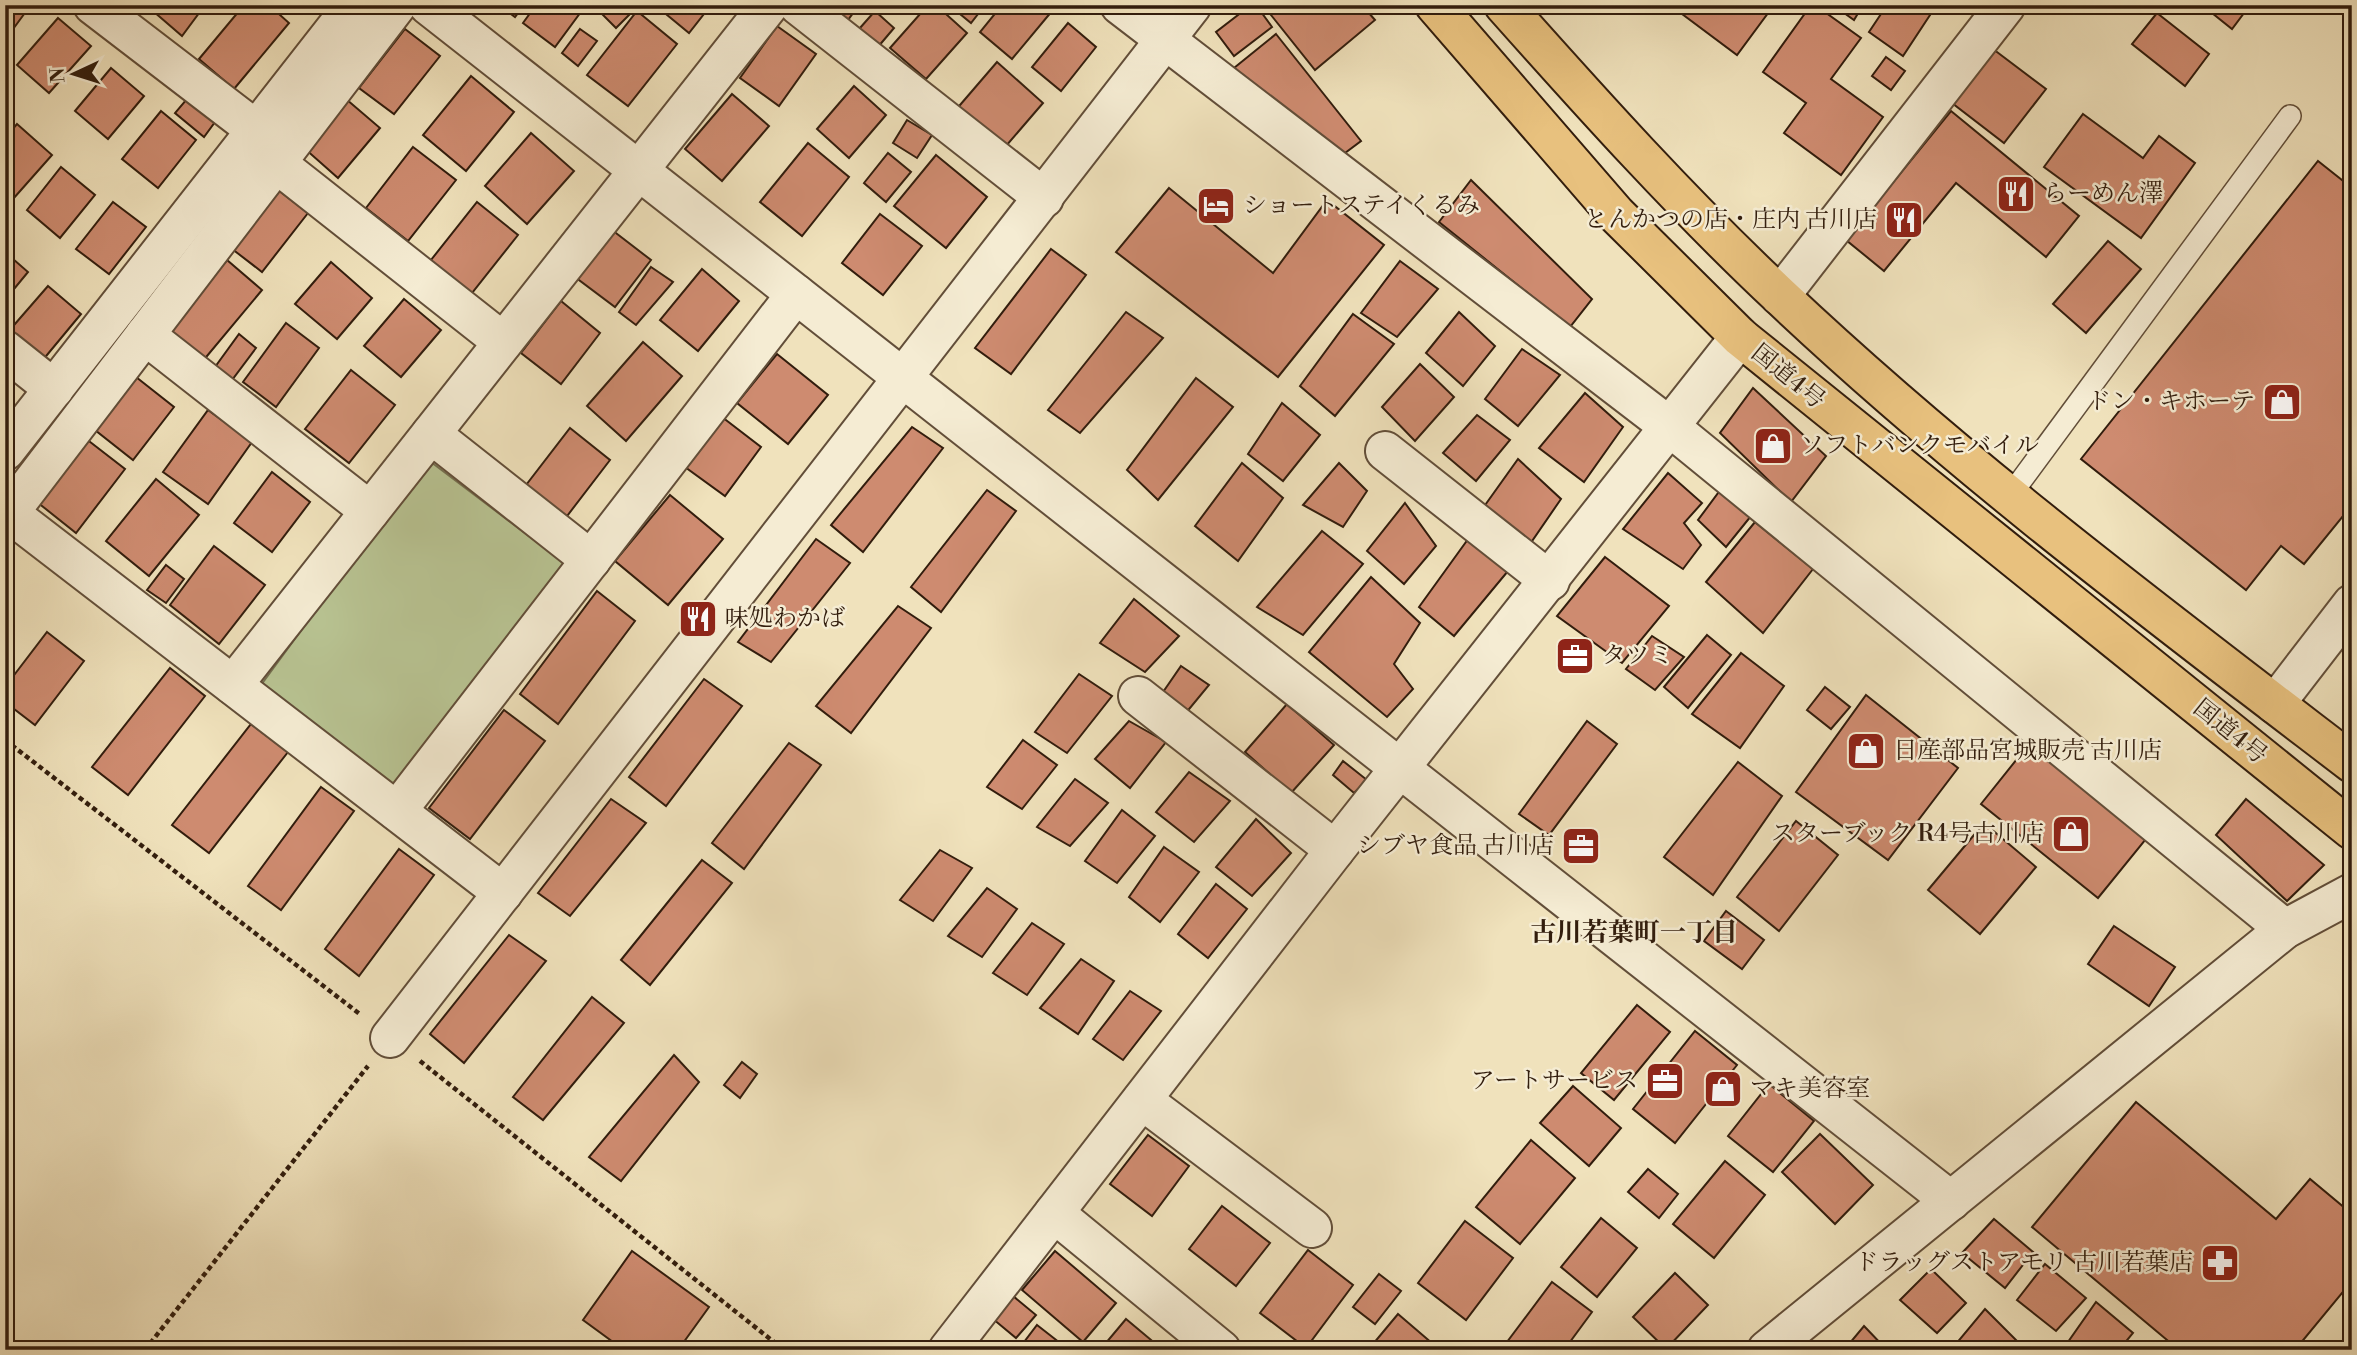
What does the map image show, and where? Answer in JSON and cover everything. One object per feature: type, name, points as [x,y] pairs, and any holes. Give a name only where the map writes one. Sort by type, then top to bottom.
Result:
[{"type":"highway","name":"国道4号","points":[[1435,5],[1616,214],[1740,337],[2352,830]]},
{"type":"highway","name":"国道4号","points":[[1504,5],[1650,167],[1780,296],[2008,497],[2352,762]]},
{"type":"street","points":[[93,5],[257,130]]},
{"type":"street","points":[[5,451],[354,5]]},
{"type":"street","points":[[397,5],[9,513],[503,893]]},
{"type":"street","points":[[428,5],[1951,1200]]},
{"type":"street","points":[[233,685],[769,5]]},
{"type":"street","points":[[798,5],[1044,198]]},
{"type":"street","points":[[1120,5],[1670,427],[2285,929]]},
{"type":"street","points":[[390,1038],[1192,5]]},
{"type":"street","points":[[1780,296],[2006,5]]},
{"type":"street","points":[[276,163],[503,342]]},
{"type":"street","points":[[397,811],[796,294]]},
{"type":"street","points":[[145,335],[370,511]]},
{"type":"street","points":[[948,1350],[1335,850],[1402,769],[1740,337]]},
{"type":"street","points":[[5,350],[54,389]]},
{"type":"street","points":[[431,434],[591,560]]},
{"type":"street","points":[[1385,451],[1550,581]]},
{"type":"street","points":[[2275,704],[2352,604]]},
{"type":"street","points":[[1138,696],[1335,850]]},
{"type":"street","points":[[1767,1350],[2285,929],[2352,893]]},
{"type":"street","points":[[1142,1100],[1312,1228]]},
{"type":"street","points":[[1054,1213],[1221,1350]]},
{"type":"lane","points":[[2008,497],[2290,116]]},
{"type":"path","points":[[145,1350],[390,1038]]},
{"type":"green space","points":[[427,459],[566,564],[391,789],[261,685]]},
{"type":"building","points":[[5,5],[30,6],[5,40]]},
{"type":"building","points":[[146,5],[205,5],[182,36]]},
{"type":"building","points":[[244,5],[269,5],[289,23],[234,89],[199,59]]},
{"type":"building","points":[[285,5],[300,5],[294,12]]},
{"type":"building","points":[[499,5],[524,5],[515,17]]},
{"type":"building","points":[[536,5],[586,5],[555,47],[523,23]]},
{"type":"building","points":[[604,5],[638,6],[616,28],[599,11]]},
{"type":"building","points":[[655,5],[711,5],[689,33]]},
{"type":"building","points":[[821,5],[859,5],[845,24]]},
{"type":"building","points":[[928,5],[936,5],[967,33],[926,79],[890,48]]},
{"type":"building","points":[[949,5],[985,5],[971,23]]},
{"type":"building","points":[[1002,5],[1045,5],[1052,11],[1012,59],[980,32]]},
{"type":"building","points":[[1251,5],[1256,5],[1272,27],[1234,56],[1216,32]]},
{"type":"building","points":[[1263,5],[1362,5],[1375,20],[1315,70]]},
{"type":"building","points":[[1670,5],[1774,5],[1737,55]]},
{"type":"building","points":[[1811,5],[1815,5],[1861,38],[1831,79],[1883,117],[1841,175],[1784,133],[1806,103],[1763,72]]},
{"type":"building","points":[[1833,5],[1863,5],[1854,20]]},
{"type":"building","points":[[1887,5],[1922,5],[1932,12],[1903,56],[1869,32]]},
{"type":"building","points":[[2202,5],[2250,5],[2232,29]]},
{"type":"building","points":[[637,11],[677,44],[628,106],[587,75]]},
{"type":"building","points":[[875,11],[894,28],[872,54],[852,37]]},
{"type":"building","points":[[2157,13],[2209,54],[2185,86],[2132,44]]},
{"type":"building","points":[[58,18],[91,46],[49,93],[17,65]]},
{"type":"building","points":[[1068,23],[1096,47],[1061,91],[1032,67]]},
{"type":"building","points":[[777,26],[816,54],[779,106],[740,78]]},
{"type":"building","points":[[405,29],[440,56],[394,114],[359,88]]},
{"type":"building","points":[[580,29],[597,41],[578,66],[562,53]]},
{"type":"building","points":[[1276,34],[1361,141],[1341,156],[1234,68]]},
{"type":"building","points":[[1993,49],[2046,89],[2004,143],[1952,103]]},
{"type":"building","points":[[1886,57],[1905,71],[1891,90],[1872,76]]},
{"type":"building","points":[[997,62],[1043,103],[1000,153],[954,112]]},
{"type":"building","points":[[111,68],[144,96],[108,139],[75,111]]},
{"type":"building","points":[[471,76],[514,112],[466,171],[423,135]]},
{"type":"building","points":[[854,86],[886,115],[849,158],[817,129]]},
{"type":"building","points":[[732,94],[769,126],[722,181],[685,149]]},
{"type":"building","points":[[346,99],[380,128],[338,178],[304,148]]},
{"type":"building","points":[[186,100],[215,122],[204,137],[175,113]]},
{"type":"building","points":[[161,111],[196,140],[158,188],[122,159]]},
{"type":"building","points":[[1951,111],[2079,216],[2046,257],[1956,183],[1884,271],[1846,240]]},
{"type":"building","points":[[2083,114],[2143,158],[2159,136],[2195,163],[2141,238],[2044,167]]},
{"type":"building","points":[[907,120],[932,135],[917,158],[893,143]]},
{"type":"building","points":[[17,124],[52,155],[13,199],[5,192],[5,138]]},
{"type":"building","points":[[531,133],[574,171],[527,224],[485,186]]},
{"type":"building","points":[[808,143],[849,177],[802,236],[760,202]]},
{"type":"building","points":[[413,147],[456,180],[408,241],[366,208]]},
{"type":"building","points":[[888,153],[911,172],[886,202],[864,183]]},
{"type":"building","points":[[936,155],[987,197],[946,248],[894,206]]},
{"type":"building","points":[[2318,161],[2352,188],[2352,505],[2304,564],[2281,546],[2246,590],[2081,459]]},
{"type":"building","points":[[61,167],[95,195],[60,238],[27,210]]},
{"type":"building","points":[[1471,180],[1592,299],[1570,327],[1439,222]]},
{"type":"building","points":[[273,186],[308,213],[262,272],[227,245]]},
{"type":"building","points":[[1169,188],[1273,273],[1327,200],[1384,245],[1278,377],[1116,252]]},
{"type":"building","points":[[113,202],[146,227],[109,274],[76,249]]},
{"type":"building","points":[[477,202],[518,235],[468,298],[427,265]]},
{"type":"building","points":[[880,214],[922,246],[883,295],[842,263]]},
{"type":"building","points":[[612,230],[651,260],[615,307],[575,277]]},
{"type":"building","points":[[2108,241],[2141,269],[2086,333],[2053,304]]},
{"type":"building","points":[[1051,249],[1086,275],[1011,374],[975,348]]},
{"type":"building","points":[[5,252],[28,272],[5,300]]},
{"type":"building","points":[[227,260],[262,290],[202,362],[166,332]]},
{"type":"building","points":[[1400,261],[1438,289],[1397,337],[1361,313]]},
{"type":"building","points":[[331,262],[372,298],[337,339],[295,304]]},
{"type":"building","points":[[651,267],[673,282],[636,325],[619,312]]},
{"type":"building","points":[[702,269],[739,301],[698,351],[660,320]]},
{"type":"building","points":[[48,286],[81,314],[42,361],[8,332]]},
{"type":"building","points":[[404,299],[441,330],[401,377],[364,346]]},
{"type":"building","points":[[561,301],[600,333],[561,384],[521,353]]},
{"type":"building","points":[[1126,312],[1163,338],[1080,433],[1048,410]]},
{"type":"building","points":[[1459,312],[1495,346],[1463,386],[1426,353]]},
{"type":"building","points":[[1353,314],[1394,344],[1335,416],[1300,386]]},
{"type":"building","points":[[286,323],[319,348],[276,407],[243,382]]},
{"type":"building","points":[[239,334],[256,348],[232,380],[215,367]]},
{"type":"building","points":[[643,342],[682,376],[626,441],[587,406]]},
{"type":"building","points":[[1522,349],[1560,375],[1518,426],[1485,399]]},
{"type":"building","points":[[777,354],[828,395],[788,444],[737,403]]},
{"type":"building","points":[[1420,364],[1454,397],[1415,441],[1382,407]]},
{"type":"building","points":[[351,370],[395,405],[349,463],[305,429]]},
{"type":"building","points":[[136,377],[174,407],[133,460],[95,430]]},
{"type":"building","points":[[1196,378],[1233,407],[1158,500],[1127,470]]},
{"type":"building","points":[[1753,388],[1826,456],[1791,502],[1720,433]]},
{"type":"building","points":[[1585,393],[1623,427],[1584,482],[1539,448]]},
{"type":"building","points":[[1282,403],[1320,435],[1283,481],[1248,454]]},
{"type":"building","points":[[208,410],[252,442],[208,504],[163,472]]},
{"type":"building","points":[[1477,415],[1510,440],[1476,481],[1443,453]]},
{"type":"building","points":[[722,417],[761,447],[725,496],[685,467]]},
{"type":"building","points":[[912,427],[943,448],[863,552],[831,525]]},
{"type":"building","points":[[570,428],[610,460],[564,520],[523,489]]},
{"type":"building","points":[[85,438],[125,469],[76,533],[37,502]]},
{"type":"building","points":[[1518,459],[1561,499],[1530,544],[1483,508]]},
{"type":"building","points":[[1242,463],[1283,498],[1238,561],[1195,526]]},
{"type":"building","points":[[1339,463],[1367,491],[1343,527],[1303,505]]},
{"type":"building","points":[[272,472],[310,502],[272,552],[234,523]]},
{"type":"building","points":[[1668,473],[1702,503],[1684,523],[1701,545],[1683,569],[1623,529]]},
{"type":"building","points":[[156,479],[199,515],[149,576],[106,541]]},
{"type":"building","points":[[1721,489],[1751,516],[1726,547],[1698,520]]},
{"type":"building","points":[[987,490],[1016,511],[941,612],[911,587]]},
{"type":"building","points":[[670,495],[723,539],[668,605],[615,561]]},
{"type":"building","points":[[1405,503],[1436,546],[1404,584],[1367,551]]},
{"type":"building","points":[[1755,522],[1813,569],[1763,633],[1706,582]]},
{"type":"building","points":[[1322,531],[1363,564],[1303,635],[1257,607]]},
{"type":"building","points":[[1471,535],[1508,571],[1454,636],[1419,607]]},
{"type":"building","points":[[816,539],[850,563],[771,662],[738,642]]},
{"type":"building","points":[[214,546],[265,585],[219,644],[170,605]]},
{"type":"building","points":[[1605,557],[1669,606],[1622,663],[1557,616]]},
{"type":"building","points":[[166,565],[184,579],[166,603],[147,590]]},
{"type":"building","points":[[1371,577],[1420,623],[1394,664],[1413,689],[1387,717],[1309,652]]},
{"type":"building","points":[[597,591],[635,621],[558,724],[520,694]]},
{"type":"building","points":[[1134,599],[1179,636],[1145,672],[1100,643]]},
{"type":"building","points":[[898,606],[931,628],[851,733],[816,706]]},
{"type":"building","points":[[47,632],[84,661],[35,725],[5,702],[5,687]]},
{"type":"building","points":[[1707,635],[1731,655],[1688,708],[1664,687]]},
{"type":"building","points":[[1652,636],[1684,657],[1655,690],[1626,669]]},
{"type":"building","points":[[1741,653],[1784,686],[1740,748],[1692,714]]},
{"type":"building","points":[[1181,666],[1209,685],[1185,714],[1161,695]]},
{"type":"building","points":[[170,668],[205,696],[128,795],[92,767]]},
{"type":"building","points":[[1079,674],[1112,696],[1067,753],[1035,732]]},
{"type":"building","points":[[704,679],[742,706],[666,806],[629,777]]},
{"type":"building","points":[[1825,687],[1850,707],[1831,729],[1807,710]]},
{"type":"building","points":[[1866,695],[1958,768],[1888,860],[1796,792]]},
{"type":"building","points":[[1287,704],[1334,745],[1291,793],[1245,752]]},
{"type":"building","points":[[504,710],[545,741],[470,839],[429,808]]},
{"type":"building","points":[[1129,721],[1166,742],[1130,788],[1095,759]]},
{"type":"building","points":[[1587,721],[1617,744],[1549,835],[1519,814]]},
{"type":"building","points":[[251,724],[288,752],[209,853],[172,825]]},
{"type":"building","points":[[1023,740],[1057,765],[1022,809],[987,787]]},
{"type":"building","points":[[789,743],[821,765],[744,869],[712,843]]},
{"type":"building","points":[[2029,744],[2146,839],[2098,898],[1981,804]]},
{"type":"building","points":[[1343,761],[1367,780],[1354,793],[1333,775]]},
{"type":"building","points":[[1738,762],[1782,796],[1713,895],[1664,857]]},
{"type":"building","points":[[1189,772],[1230,801],[1194,842],[1156,812]]},
{"type":"building","points":[[1075,779],[1108,803],[1070,846],[1037,827]]},
{"type":"building","points":[[321,787],[354,811],[281,910],[248,886]]},
{"type":"building","points":[[611,799],[646,823],[570,916],[538,893]]},
{"type":"building","points":[[2246,799],[2324,865],[2287,901],[2216,835]]},
{"type":"building","points":[[1122,810],[1155,836],[1117,883],[1085,861]]},
{"type":"building","points":[[1256,819],[1291,853],[1252,896],[1216,867]]},
{"type":"building","points":[[1796,821],[1838,855],[1779,931],[1737,897]]},
{"type":"building","points":[[1984,823],[2036,867],[1980,934],[1928,890]]},
{"type":"building","points":[[1164,847],[1199,872],[1160,922],[1129,897]]},
{"type":"building","points":[[399,849],[434,875],[359,976],[325,949]]},
{"type":"building","points":[[940,850],[972,868],[933,921],[900,900]]},
{"type":"building","points":[[702,860],[732,883],[650,985],[621,960]]},
{"type":"building","points":[[1216,884],[1247,909],[1208,958],[1178,934]]},
{"type":"building","points":[[987,888],[1017,909],[982,957],[948,936]]},
{"type":"building","points":[[1726,911],[1764,940],[1742,969],[1704,941]]},
{"type":"building","points":[[1032,923],[1064,944],[1027,995],[993,973]]},
{"type":"building","points":[[2114,926],[2175,967],[2149,1006],[2088,964]]},
{"type":"building","points":[[509,935],[546,961],[464,1063],[430,1034]]},
{"type":"building","points":[[1081,959],[1114,981],[1078,1034],[1040,1008]]},
{"type":"building","points":[[1130,991],[1161,1011],[1123,1060],[1093,1039]]},
{"type":"building","points":[[592,997],[624,1023],[543,1120],[513,1097]]},
{"type":"building","points":[[1637,1005],[1670,1032],[1614,1100],[1581,1073]]},
{"type":"building","points":[[1695,1031],[1737,1065],[1675,1143],[1633,1109]]},
{"type":"building","points":[[674,1055],[699,1082],[621,1181],[589,1157]]},
{"type":"building","points":[[742,1062],[757,1074],[740,1098],[724,1085]]},
{"type":"building","points":[[1769,1084],[1814,1121],[1773,1172],[1728,1136]]},
{"type":"building","points":[[1573,1086],[1621,1128],[1589,1166],[1540,1123]]},
{"type":"building","points":[[2136,1102],[2276,1219],[2310,1179],[2352,1214],[2352,1281],[2295,1350],[2179,1350],[2032,1227]]},
{"type":"building","points":[[1820,1134],[1873,1185],[1835,1224],[1782,1172]]},
{"type":"building","points":[[1148,1135],[1189,1166],[1152,1216],[1110,1184]]},
{"type":"building","points":[[1531,1140],[1575,1178],[1520,1244],[1476,1207]]},
{"type":"building","points":[[1725,1161],[1765,1195],[1714,1258],[1673,1224]]},
{"type":"building","points":[[1648,1169],[1678,1194],[1659,1218],[1628,1192]]},
{"type":"building","points":[[1222,1206],[1270,1243],[1236,1286],[1189,1249]]},
{"type":"building","points":[[1601,1218],[1637,1248],[1597,1297],[1561,1267]]},
{"type":"building","points":[[1994,1219],[2033,1252],[2005,1288],[1962,1253]]},
{"type":"building","points":[[1465,1221],[1513,1258],[1466,1320],[1418,1283]]},
{"type":"building","points":[[1308,1250],[1353,1285],[1306,1348],[1260,1313]]},
{"type":"building","points":[[632,1251],[709,1307],[678,1350],[624,1350],[583,1320]]},
{"type":"building","points":[[1055,1251],[1116,1303],[1083,1342],[1022,1290]]},
{"type":"building","points":[[2045,1264],[2086,1298],[2056,1331],[2017,1300]]},
{"type":"building","points":[[1931,1269],[1966,1303],[1937,1333],[1900,1300]]},
{"type":"building","points":[[1675,1273],[1708,1305],[1666,1349],[1633,1317]]},
{"type":"building","points":[[1379,1274],[1401,1291],[1375,1324],[1353,1307]]},
{"type":"building","points":[[1552,1282],[1592,1312],[1564,1350],[1501,1350]]},
{"type":"building","points":[[1013,1296],[1036,1315],[1016,1338],[993,1319]]},
{"type":"building","points":[[2096,1302],[2133,1333],[2119,1350],[2081,1350],[2068,1342]]},
{"type":"building","points":[[1985,1309],[2024,1348],[2022,1350],[1961,1350],[1955,1345]]},
{"type":"building","points":[[1398,1314],[1440,1350],[1368,1350]]},
{"type":"building","points":[[1126,1319],[1163,1350],[1100,1350]]},
{"type":"building","points":[[1037,1325],[1069,1350],[1018,1350]]},
{"type":"building","points":[[1864,1326],[1887,1350],[1844,1350]]},
{"type":"building","points":[[1609,1342],[1616,1350],[1600,1350]]},
{"type":"place","name":"らーめん澤","points":[[2016,194]]},
{"type":"place","name":"ショートステイくるみ","points":[[1216,206]]},
{"type":"place","name":"とんかつの店・庄内 古川店","points":[[1904,220]]},
{"type":"place","name":"ドン・キホーテ","points":[[2282,402]]},
{"type":"place","name":"ソフトバンクモバイル","points":[[1773,446]]},
{"type":"place","name":"味処わかば","points":[[698,619]]},
{"type":"place","name":"タツミ","points":[[1575,656]]},
{"type":"place","name":"日産部品宮城販売 古川店","points":[[1866,751]]},
{"type":"place","name":"スターブック R4号古川店","points":[[2071,834]]},
{"type":"place","name":"シブヤ食品 古川店","points":[[1581,846]]},
{"type":"place","name":"アートサービス","points":[[1665,1081]]},
{"type":"place","name":"マキ美容室","points":[[1723,1089]]},
{"type":"place","name":"ドラッグストアモリ 古川若葉店","points":[[2220,1263]]},
{"type":"district","name":"古川若葉町一丁目","points":[[1634,933]]}]
